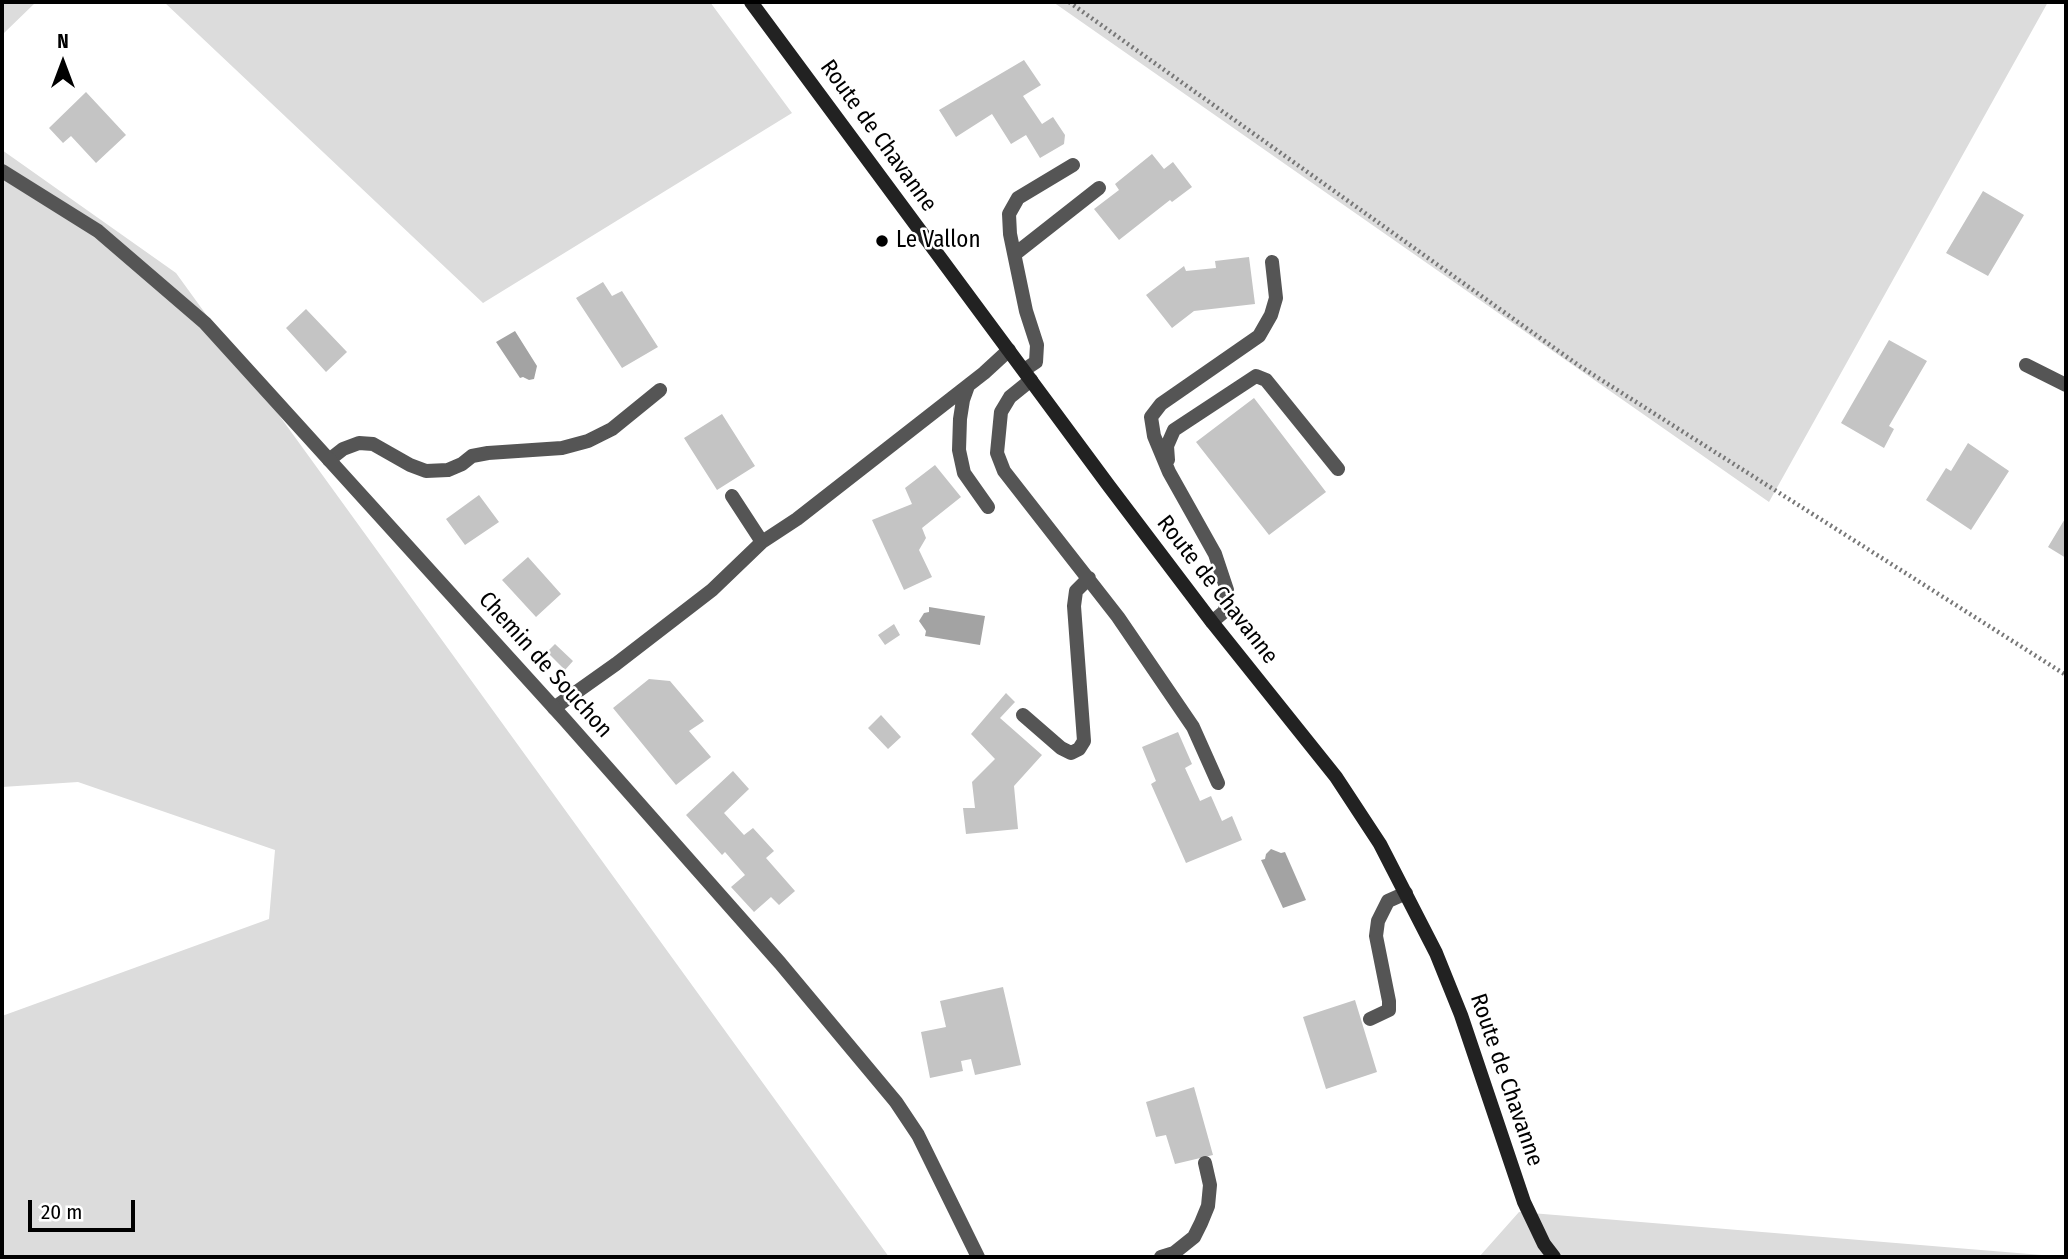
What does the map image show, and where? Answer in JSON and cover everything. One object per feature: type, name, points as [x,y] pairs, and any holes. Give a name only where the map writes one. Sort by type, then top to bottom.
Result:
[{"type":"main road","name":"Route de Chavanne","points":[[751,2],[1212,622],[1336,777],[1380,844],[1436,953],[1461,1015],[1524,1202],[1544,1244],[1554,1257]]},
{"type":"street","points":[[1073,165],[1018,198],[1009,214],[1010,234],[1026,311],[1037,345],[1036,362],[1001,412],[997,453],[1004,471],[1118,617],[1193,727],[1218,783]]},
{"type":"street","name":"Chemin de Souchon","points":[[2,172],[98,231],[205,323],[554,708],[780,964],[896,1101],[918,1135],[978,1257]]},
{"type":"street","points":[[1015,254],[1099,188]]},
{"type":"street","points":[[1212,622],[1225,611],[1227,590],[1215,554],[1169,472],[1154,436],[1151,417],[1161,404],[1259,336],[1271,316],[1276,298],[1272,261]]},
{"type":"street","points":[[554,708],[712,590],[762,542],[797,519],[1009,350]]},
{"type":"street","points":[[2026,365],[2066,385]]},
{"type":"street","points":[[1169,472],[1167,446],[1174,430],[1256,376],[1266,380],[1338,470]]},
{"type":"street","points":[[968,385],[960,419],[959,450],[964,473],[988,507]]},
{"type":"street","points":[[329,460],[343,449],[359,443],[373,444],[426,471],[448,470],[472,456],[562,447],[588,441],[612,429],[660,390]]},
{"type":"street","points":[[732,496],[762,542]]},
{"type":"street","points":[[1023,715],[1061,748],[1071,753],[1079,749],[1084,741],[1074,606],[1076,591],[1088,578]]},
{"type":"street","points":[[1370,1019],[1389,1010],[1376,936],[1378,921],[1388,901],[1406,893]]},
{"type":"street","points":[[1161,1257],[1174,1253],[1194,1237],[1201,1223],[1208,1206],[1210,1185],[1205,1163]]},
{"type":"path","points":[[1069,2],[1581,367],[2066,675]]},
{"type":"shaded area","points":[[2,2],[36,2],[2,35]]},
{"type":"shaded area","points":[[164,2],[710,2],[792,113],[483,303]]},
{"type":"shaded area","points":[[1053,2],[2048,2],[1769,502]]},
{"type":"shaded area","points":[[2,150],[176,273],[889,1257],[2,1257],[2,1016],[269,919],[275,850],[78,782],[2,787]]},
{"type":"shaded area","points":[[515,331],[537,366],[534,379],[520,378],[496,342]]},
{"type":"shaded area","points":[[929,607],[985,616],[980,645],[925,636],[926,631],[919,621],[924,613],[929,612]]},
{"type":"shaded area","points":[[1271,849],[1285,852],[1306,900],[1283,908],[1261,860],[1265,859]]},
{"type":"shaded area","points":[[1519,1212],[2066,1257],[1479,1257]]},
{"type":"building","points":[[1024,60],[1041,85],[1023,96],[1042,124],[1053,117],[1065,135],[1064,144],[1040,158],[1026,135],[1011,144],[992,114],[956,137],[939,110]]},
{"type":"building","points":[[86,92],[126,135],[96,163],[71,136],[63,143],[49,128]]},
{"type":"building","points":[[1152,154],[1164,169],[1173,162],[1192,187],[1172,202],[1170,200],[1119,240],[1094,209],[1119,190],[1115,184]]},
{"type":"building","points":[[1983,191],[2024,215],[1988,276],[1946,253]]},
{"type":"building","points":[[1249,257],[1255,304],[1194,311],[1172,328],[1146,295],[1184,266],[1186,271],[1216,268],[1215,261]]},
{"type":"building","points":[[603,282],[612,296],[622,291],[658,347],[622,368],[576,298]]},
{"type":"building","points":[[306,309],[347,352],[326,372],[286,328]]},
{"type":"building","points":[[1889,340],[1927,361],[1889,426],[1894,429],[1884,448],[1841,423]]},
{"type":"building","points":[[1254,398],[1326,492],[1269,535],[1196,442]]},
{"type":"building","points":[[722,414],[755,466],[717,490],[684,438]]},
{"type":"building","points":[[1968,443],[2009,471],[1971,530],[1926,500],[1946,468],[1951,471]]},
{"type":"building","points":[[935,465],[961,497],[922,528],[926,538],[919,550],[932,577],[904,590],[872,520],[912,504],[905,488]]},
{"type":"building","points":[[479,495],[499,522],[465,545],[446,519]]},
{"type":"building","points":[[2066,517],[2066,558],[2048,547]]},
{"type":"building","points":[[528,557],[561,594],[536,617],[502,580]]},
{"type":"building","points":[[894,624],[900,635],[885,645],[878,635]]},
{"type":"building","points":[[555,644],[573,661],[565,670],[547,652]]},
{"type":"building","points":[[649,679],[670,681],[704,721],[689,731],[711,757],[676,785],[613,708]]},
{"type":"building","points":[[1006,693],[1015,702],[1000,718],[1042,755],[1014,786],[1018,829],[966,834],[963,808],[975,808],[972,782],[995,759],[971,734]]},
{"type":"building","points":[[881,715],[901,737],[888,749],[868,728]]},
{"type":"building","points":[[1178,732],[1192,764],[1185,768],[1200,801],[1211,796],[1222,821],[1232,816],[1242,840],[1186,863],[1151,784],[1156,781],[1142,747]]},
{"type":"building","points":[[733,771],[749,789],[724,813],[744,835],[753,828],[774,851],[766,858],[795,891],[779,905],[771,897],[754,912],[731,887],[745,875],[725,852],[722,855],[686,815]]},
{"type":"building","points":[[1003,987],[1021,1065],[975,1075],[971,1059],[961,1061],[963,1071],[930,1078],[921,1032],[946,1027],[940,1001]]},
{"type":"building","points":[[1355,1000],[1377,1072],[1326,1089],[1303,1017]]},
{"type":"building","points":[[1194,1087],[1213,1155],[1175,1164],[1166,1135],[1156,1137],[1146,1102]]},
{"type":"place","name":"Le Vallon","points":[[882,241]]}]
